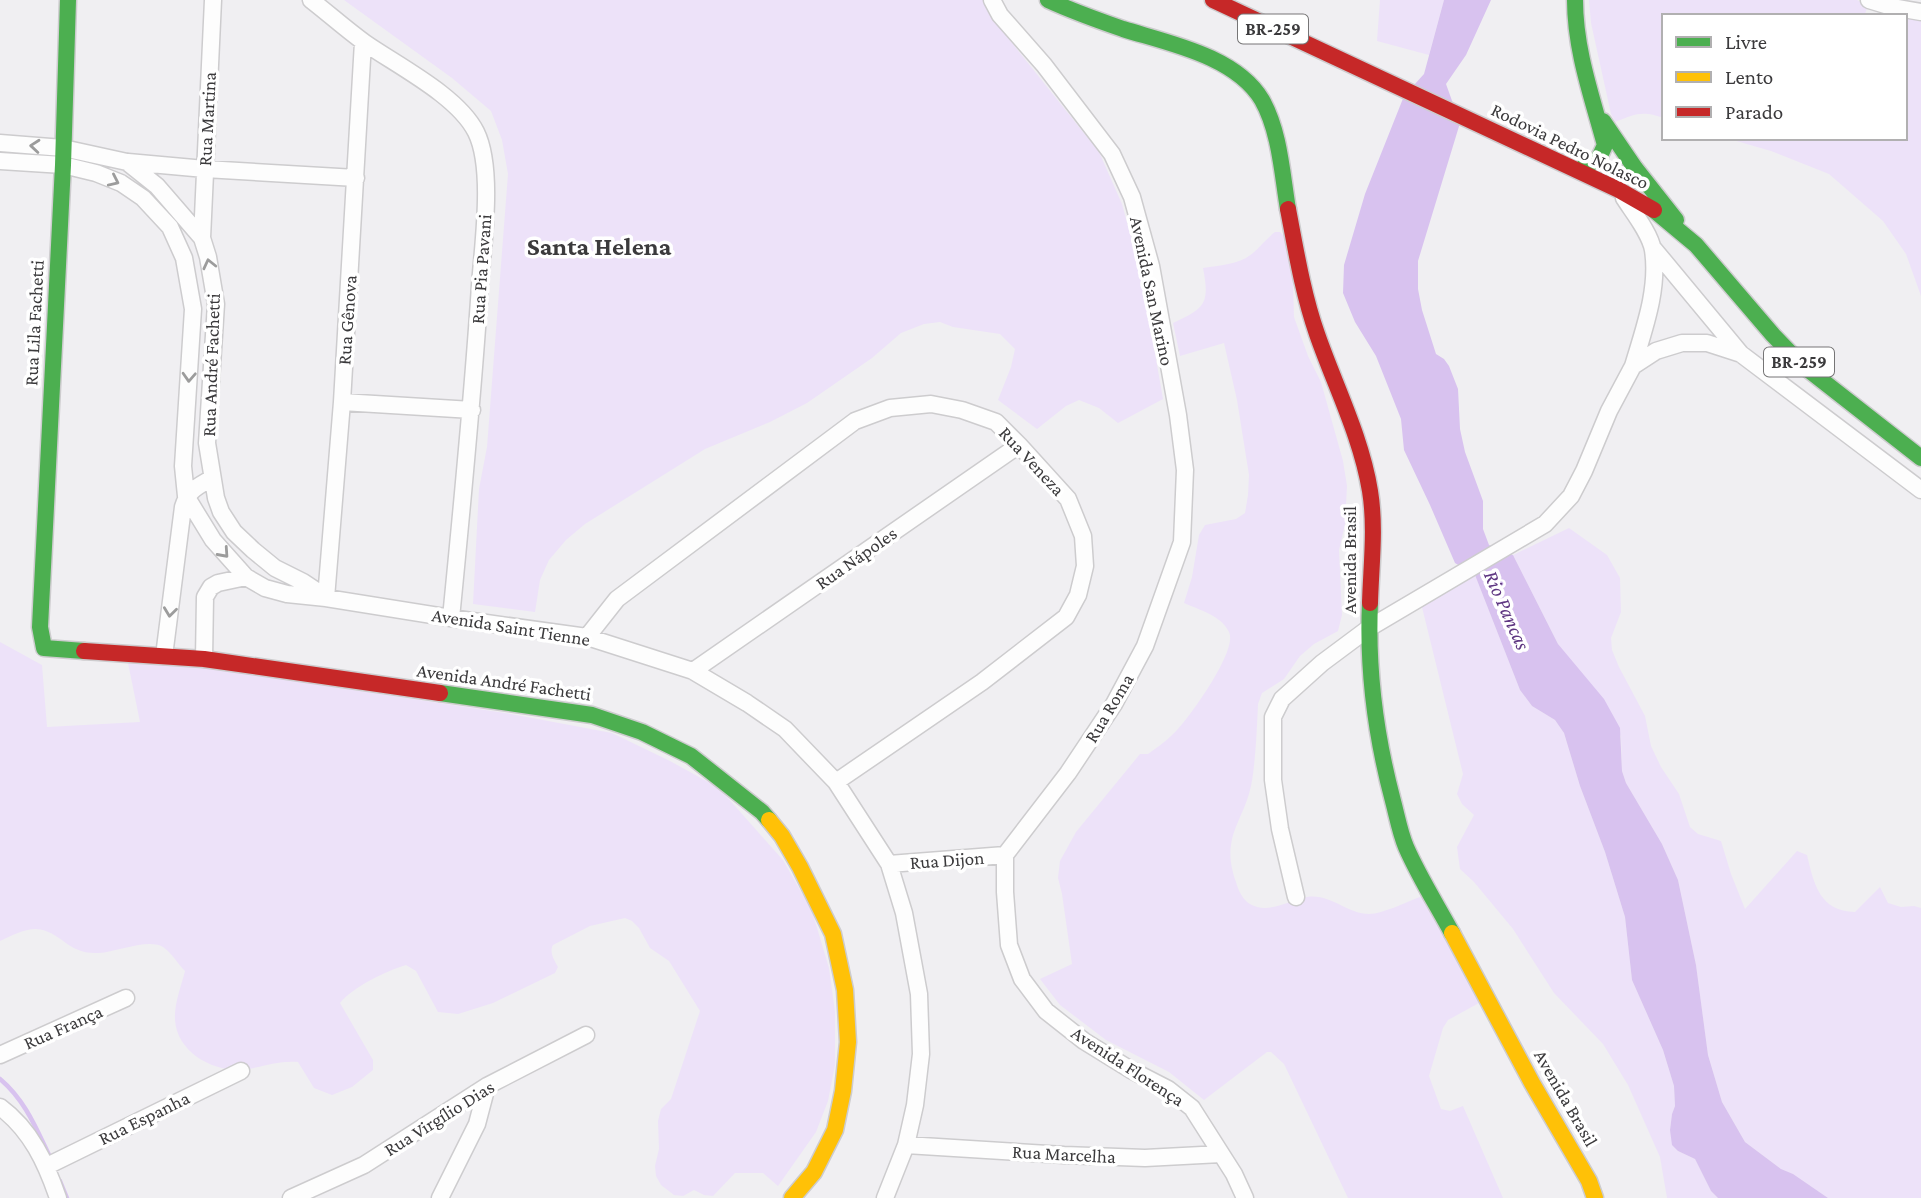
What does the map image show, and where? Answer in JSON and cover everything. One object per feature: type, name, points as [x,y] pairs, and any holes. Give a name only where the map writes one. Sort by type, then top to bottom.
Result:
[{"type":"main road","name":"Rua Lila Fachetti","points":[[44,648],[40,627],[68,0]]},
{"type":"main road","name":"Avenida Brasil","points":[[1048,0],[1072,12],[1199,54],[1233,70],[1255,90],[1268,111],[1305,292],[1319,342],[1364,460],[1368,481],[1373,530],[1369,628],[1372,690],[1394,808],[1406,847],[1532,1083],[1589,1181],[1595,1198]]},
{"type":"main road","name":"Avenida Brasil","points":[[1059,0],[1072,12]]},
{"type":"main road","name":"Rodovia Pedro Nolasco","points":[[1213,0],[1579,170],[1655,211],[1696,245],[1801,365],[1921,458]]},
{"type":"main road","points":[[1575,0],[1580,55],[1605,145],[1599,159],[1579,170]]},
{"type":"main road","points":[[1596,109],[1635,168],[1696,245]]},
{"type":"main road","name":"Avenida André Fachetti","points":[[44,648],[204,659],[592,715],[642,732],[691,756],[762,812],[782,836],[833,933],[845,990],[848,1042],[844,1091],[835,1130],[814,1172],[792,1198]]},
{"type":"street","name":"Rua Martina","points":[[202,238],[213,0]]},
{"type":"street","name":"Rua Pia Pavani","points":[[311,0],[363,42],[455,106],[477,133],[485,160],[485,213],[472,410],[451,618]]},
{"type":"street","name":"Avenida San Marino","points":[[992,0],[1000,15],[1044,65],[1112,154],[1132,197],[1151,266],[1178,415],[1185,470],[1182,542]]},
{"type":"street","points":[[1869,0],[1921,12]]},
{"type":"street","name":"Rua Gênova","points":[[326,598],[342,402],[363,42]]},
{"type":"street","name":"Rua André Fachetti","points":[[0,143],[63,156],[128,162],[157,186],[202,238],[216,304],[207,443],[212,478]]},
{"type":"street","name":"Rua André Fachetti","points":[[0,161],[63,156],[121,183],[143,198],[170,227],[184,258],[193,309],[183,466],[186,496]]},
{"type":"street","points":[[128,162],[356,178]]},
{"type":"street","points":[[1619,190],[1653,248],[1741,354],[1921,490]]},
{"type":"street","points":[[1296,897],[1280,829],[1273,780],[1273,717],[1282,699],[1322,663],[1369,628],[1545,524],[1571,496],[1609,411],[1633,366],[1648,318],[1653,288],[1653,248]]},
{"type":"street","points":[[1633,366],[1656,351],[1682,343],[1707,343],[1741,354]]},
{"type":"street","points":[[342,402],[472,410]]},
{"type":"street","name":"Rua Veneza","points":[[587,636],[617,599],[855,421],[890,408],[931,404],[962,410],[996,422],[1068,499],[1083,536],[1085,566],[1078,595],[1066,617],[992,674],[836,782]]},
{"type":"street","name":"Rua Nápoles","points":[[693,671],[1019,444]]},
{"type":"street","points":[[164,656],[186,496],[212,478]]},
{"type":"street","name":"Avenida Saint Tienne","points":[[212,478],[221,512],[234,532],[275,568],[303,582],[326,598]]},
{"type":"street","name":"Avenida Saint Tienne","points":[[186,496],[213,540],[246,577],[265,588],[286,594],[587,636],[693,671],[785,729],[836,782],[889,864],[904,913],[919,993],[921,1054],[915,1105],[906,1145],[885,1198]]},
{"type":"street","name":"Rua Roma","points":[[1005,855],[1068,773],[1114,704],[1145,646],[1182,542]]},
{"type":"street","points":[[204,659],[205,597],[211,587],[218,583],[246,577]]},
{"type":"street","name":"Rua Dijon","points":[[889,864],[1005,855]]},
{"type":"street","name":"Avenida Florença","points":[[1005,855],[1009,945],[1021,979],[1046,1011],[1084,1041],[1168,1089],[1192,1108],[1234,1174],[1245,1198]]},
{"type":"street","name":"Rua França","points":[[0,1055],[126,998]]},
{"type":"street","name":"Rua Virgílio Dias","points":[[291,1198],[364,1165],[487,1086],[586,1035]]},
{"type":"street","name":"Rua Espanha","points":[[47,1166],[241,1071]]},
{"type":"street","points":[[440,1198],[477,1124],[487,1086]]},
{"type":"street","points":[[0,1107],[30,1137],[47,1166],[58,1198]]},
{"type":"street","name":"Rua Marcelha","points":[[906,1145],[1145,1158],[1221,1154]]},
{"type":"shaded area","points":[[344,0],[986,0],[1004,33],[1099,152],[1122,204],[1141,274],[1163,399],[1118,423],[1099,408],[1079,400],[1066,406],[1037,429],[998,400],[1015,349],[1000,334],[953,327],[940,322],[924,324],[901,333],[872,358],[807,403],[770,422],[705,449],[585,524],[566,540],[549,560],[540,580],[535,612],[473,604],[479,489],[487,447],[508,174],[502,140],[491,111],[452,78]]},
{"type":"shaded area","points":[[1380,0],[1444,0],[1429,55],[1377,41]]},
{"type":"shaded area","points":[[1589,0],[1857,0],[1868,6],[1865,14],[1662,14],[1662,117],[1639,114],[1615,122],[1591,23]]},
{"type":"shaded area","points":[[1921,16],[1921,296],[1906,254],[1883,221],[1829,174],[1771,151],[1733,140],[1907,140],[1907,17]]},
{"type":"shaded area","points":[[1275,232],[1280,232],[1287,239],[1292,253],[1294,317],[1321,382],[1343,461],[1347,486],[1345,524],[1339,550],[1342,615],[1338,631],[1314,644],[1300,656],[1284,679],[1262,693],[1258,704],[1251,784],[1231,845],[1232,869],[1243,897],[1250,904],[1264,908],[1315,897],[1369,914],[1425,895],[1479,1003],[1448,1020],[1443,1028],[1429,1076],[1441,1109],[1450,1111],[1463,1106],[1503,1198],[1348,1198],[1284,1064],[1271,1052],[1267,1052],[1204,1100],[1169,1072],[1106,1040],[1060,1005],[1040,979],[1072,964],[1058,878],[1060,861],[1076,832],[1140,754],[1148,754],[1156,749],[1184,722],[1212,682],[1227,653],[1229,632],[1221,621],[1184,603],[1192,577],[1199,535],[1205,525],[1236,519],[1245,513],[1249,475],[1237,400],[1224,343],[1180,356],[1173,323],[1192,313],[1203,303],[1206,290],[1203,268],[1242,260]]},
{"type":"shaded area","points":[[1569,528],[1607,555],[1620,578],[1621,612],[1611,638],[1612,650],[1645,716],[1651,746],[1679,794],[1690,827],[1698,834],[1721,841],[1745,909],[1797,851],[1807,855],[1820,894],[1834,907],[1855,912],[1880,887],[1888,903],[1921,908],[1921,1198],[1828,1198],[1781,1169],[1745,1142],[1722,1102],[1708,1055],[1696,965],[1678,880],[1662,844],[1626,783],[1622,771],[1621,736],[1558,644],[1513,555]]},
{"type":"shaded area","points":[[1475,575],[1520,690],[1532,706],[1555,720],[1564,733],[1625,917],[1632,980],[1663,1050],[1674,1086],[1675,1106],[1670,1130],[1678,1151],[1695,1159],[1711,1191],[1718,1198],[1667,1198],[1660,1157],[1628,1085],[1603,1044],[1554,993],[1513,929],[1460,869],[1457,847],[1474,815],[1462,804],[1457,794],[1463,774],[1421,603]]},
{"type":"shaded area","points":[[0,642],[42,665],[47,727],[140,722],[128,663],[164,661],[511,714],[612,733],[719,788],[783,860],[812,911],[829,968],[835,1012],[835,1065],[828,1101],[816,1132],[778,1186],[763,1173],[735,1173],[713,1196],[694,1190],[683,1196],[674,1195],[661,1185],[655,1166],[659,1149],[658,1121],[661,1109],[671,1099],[700,1011],[669,961],[650,948],[639,928],[625,918],[590,926],[553,945],[552,953],[558,967],[555,973],[493,1003],[458,1014],[438,1012],[416,971],[406,965],[361,986],[340,1003],[373,1060],[373,1070],[352,1087],[332,1095],[314,1088],[298,1062],[238,1070],[217,1067],[197,1057],[182,1041],[175,1020],[185,971],[163,947],[149,944],[88,953],[72,947],[52,934],[36,929],[22,931],[0,941]]},
{"type":"water","name":"Rio Pancas","points":[[1444,0],[1491,0],[1466,55],[1446,84],[1460,123],[1418,261],[1418,289],[1436,354],[1449,366],[1458,389],[1460,429],[1465,452],[1483,501],[1483,529],[1489,545],[1513,555],[1558,644],[1604,699],[1620,728],[1622,771],[1626,783],[1662,844],[1678,880],[1696,965],[1708,1055],[1722,1102],[1745,1142],[1781,1169],[1828,1198],[1718,1198],[1711,1191],[1695,1159],[1672,1145],[1670,1130],[1675,1106],[1674,1086],[1663,1050],[1632,980],[1625,917],[1564,733],[1555,720],[1532,706],[1520,690],[1475,575],[1455,563],[1404,450],[1401,419],[1376,356],[1355,322],[1343,293],[1344,265],[1365,194],[1404,96],[1424,74]]},
{"type":"waterway","points":[[0,1079],[23,1105],[50,1157]]},
{"type":"waterway","points":[[60,1181],[67,1198]]},
{"type":"traffic: fast","points":[[68,0],[63,165],[40,627],[44,648],[84,651]]},
{"type":"traffic: fast","points":[[1048,0],[1113,26],[1200,53],[1236,72],[1250,85],[1268,112],[1280,153],[1288,209]]},
{"type":"traffic: fast","points":[[1575,0],[1581,55],[1605,145],[1599,158],[1579,170]]},
{"type":"traffic: fast","points":[[1603,121],[1635,168],[1676,220]]},
{"type":"traffic: fast","points":[[1654,210],[1696,245],[1801,364],[1921,458]]},
{"type":"traffic: fast","points":[[1370,603],[1374,703],[1387,777],[1404,842],[1452,933]]},
{"type":"traffic: fast","points":[[440,693],[592,715],[642,732],[691,756],[769,820]]},
{"type":"traffic: slow","points":[[769,820],[800,867],[833,934],[845,990],[848,1042],[843,1091],[835,1130],[814,1172],[792,1198]]},
{"type":"traffic: slow","points":[[1452,933],[1532,1083],[1589,1181],[1595,1198]]},
{"type":"traffic: jam","points":[[1213,0],[1619,190],[1654,210]]},
{"type":"traffic: jam","points":[[1288,209],[1312,319],[1366,471],[1373,519],[1370,603]]},
{"type":"traffic: jam","points":[[84,651],[204,659],[440,693]]},
{"type":"district","name":"Santa Helena","points":[[599,246]]}]
